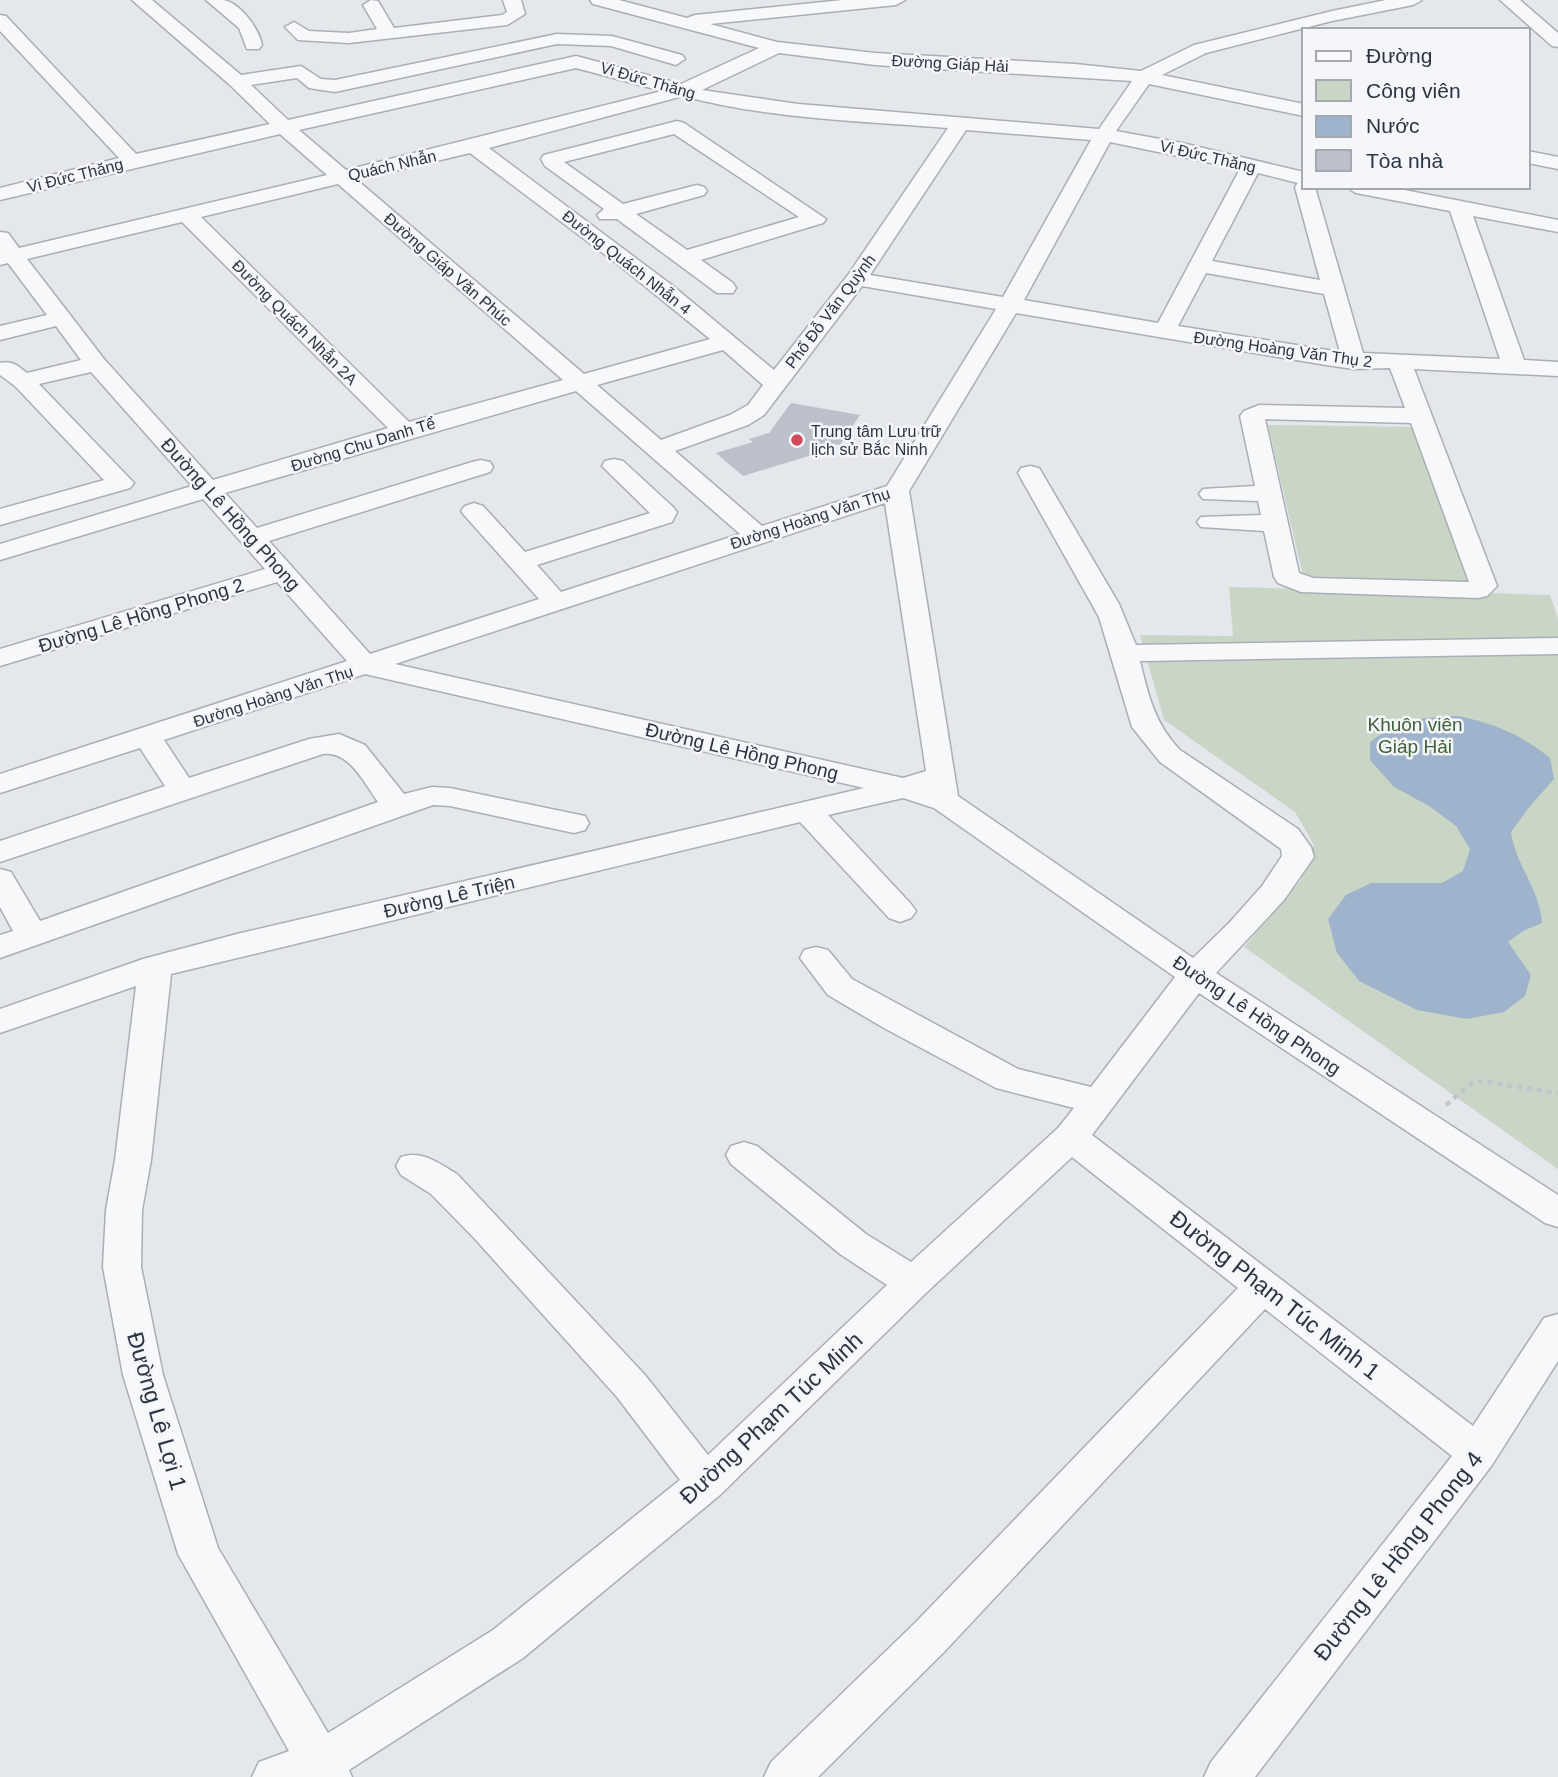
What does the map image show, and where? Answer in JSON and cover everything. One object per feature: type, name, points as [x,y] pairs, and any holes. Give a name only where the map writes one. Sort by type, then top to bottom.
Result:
[{"type":"street","name":"Đường Giáp Văn Phúc","points":[[141,0],[237,81],[284,127],[757,535]]},
{"type":"street","points":[[215,0],[245,24],[251,32],[253,46]]},
{"type":"street","points":[[294,27],[304,36],[321,38],[507,20],[516,14],[512,0]]},
{"type":"street","name":"Đường Giáp Hải","points":[[605,0],[677,22],[776,47],[1020,73],[1144,77],[1302,110]]},
{"type":"street","points":[[677,22],[896,0]]},
{"type":"street","name":"Đường Hoàng Văn Thụ","points":[[0,784],[896,491],[1010,305],[1104,135],[1144,77],[1200,50],[1332,16],[1413,0]]},
{"type":"street","points":[[1510,0],[1558,42]]},
{"type":"street","points":[[372,5],[388,33]]},
{"type":"street","points":[[0,20],[132,161]]},
{"type":"street","points":[[237,81],[301,72],[316,84],[335,86],[557,39],[612,41],[676,59]]},
{"type":"street","name":"Quách Nhẫn","points":[[5,251],[186,214],[474,146],[580,118],[682,91],[776,47]]},
{"type":"street","name":"Vi Đức Thăng","points":[[0,194],[132,161],[569,62],[587,63],[719,100],[798,110],[1104,135],[1182,149],[1302,181]]},
{"type":"street","points":[[580,118],[615,142]]},
{"type":"street","name":"Phố Đỗ Văn Quỳnh","points":[[658,449],[750,415],[856,279],[961,123]]},
{"type":"street","points":[[685,258],[816,219],[677,127],[551,159],[725,288]]},
{"type":"street","points":[[562,169],[694,136]]},
{"type":"street","name":"Đường Quách Nhẫn 4","points":[[474,146],[578,223],[728,341],[775,383]]},
{"type":"street","points":[[1530,157],[1558,163]]},
{"type":"street","points":[[1164,332],[1252,166]]},
{"type":"street","points":[[1306,189],[1354,362]]},
{"type":"street","points":[[1367,189],[1558,226]]},
{"type":"street","points":[[578,223],[697,191]]},
{"type":"street","points":[[1459,206],[1515,368]]},
{"type":"street","name":"Đường Quách Nhẫn 2A","points":[[186,214],[404,431]]},
{"type":"street","name":"Đường Lê Hồng Phong","points":[[5,251],[96,364],[366,666],[904,788],[943,789],[1195,975],[1558,1213]]},
{"type":"street","points":[[1199,265],[1272,269],[1335,289]]},
{"type":"street","name":"Đường Hoàng Văn Thụ 2","points":[[856,279],[1354,362],[1558,369]]},
{"type":"street","points":[[0,333],[61,318]]},
{"type":"street","name":"Đường Chu Danh Tể","points":[[0,552],[404,431],[728,341]]},
{"type":"street","points":[[1400,363],[1484,586],[1478,590],[1301,584],[1287,577],[1252,416],[1259,412],[1418,416]]},
{"type":"street","points":[[0,517],[121,483],[14,374],[96,364]]},
{"type":"street","points":[[521,562],[663,517],[664,512],[614,466]]},
{"type":"street","points":[[252,538],[481,467]]},
{"type":"street","points":[[1030,472],[1115,621],[1126,653],[1558,646]]},
{"type":"street","points":[[896,491],[943,789]]},
{"type":"street","points":[[1212,494],[1268,493]]},
{"type":"street","points":[[27,510],[46,539]]},
{"type":"street","points":[[474,511],[556,602]]},
{"type":"street","points":[[1210,522],[1275,523]]},
{"type":"street","name":"Đường Lê Hồng Phong 2","points":[[0,659],[282,572]]},
{"type":"street","name":"Đường Phạm Túc Minh","points":[[275,1777],[326,1769],[508,1644],[706,1483],[912,1283],[1071,1137],[1195,975],[1248,922],[1292,869],[1298,857],[1296,847],[1287,836],[1156,744],[1145,730],[1138,712],[1126,653]]},
{"type":"street","points":[[147,737],[183,791]]},
{"type":"street","points":[[0,852],[319,745],[339,743],[355,751],[397,806]]},
{"type":"street","name":"Đường Lê Triện","points":[[0,1021],[155,967],[237,945],[904,788]]},
{"type":"street","points":[[0,947],[397,806],[432,796],[450,797],[574,823]]},
{"type":"street","points":[[807,811],[900,911]]},
{"type":"street","points":[[0,879],[32,936]]},
{"type":"street","points":[[816,958],[840,987],[1008,1079],[1098,1101]]},
{"type":"street","name":"Đường Lê Lợi 1","points":[[155,967],[133,1160],[124,1210],[122,1267],[143,1375],[199,1554],[326,1769]]},
{"type":"street","name":"Đường Phạm Túc Minh 1","points":[[1071,1137],[1478,1453]]},
{"type":"street","points":[[744,1155],[853,1244],[912,1283]]},
{"type":"street","points":[[414,1166],[444,1184],[488,1229],[631,1386],[706,1483]]},
{"type":"street","points":[[787,1777],[929,1638],[1263,1286]]},
{"type":"street","name":"Đường Lê Hồng Phong 4","points":[[1227,1777],[1478,1453],[1558,1329]]},
{"type":"path","points":[[1423,1124],[1473,1082],[1492,1082],[1558,1093]]},
{"type":"green space","name":"Khuôn viên Giáp Hải","points":[[1268,425],[1423,427],[1490,593],[1550,595],[1558,619],[1558,1169],[1244,947],[1301,880],[1314,845],[1295,812],[1164,720],[1140,635],[1233,636],[1229,587],[1306,589]]},
{"type":"water","points":[[1458,716],[1496,726],[1528,742],[1550,758],[1554,779],[1511,832],[1518,856],[1537,899],[1542,923],[1523,931],[1508,942],[1531,975],[1525,996],[1504,1012],[1467,1019],[1417,1010],[1359,981],[1337,953],[1328,919],[1346,895],[1371,883],[1442,883],[1463,871],[1470,849],[1456,826],[1429,806],[1394,787],[1370,760],[1370,742],[1392,728],[1421,719]]},
{"type":"building","name":"Trung tâm Lưu trữ lịch sử Bắc Ninh","points":[[791,403],[860,415],[840,445],[830,443],[825,451],[743,476],[716,453],[753,442],[749,439],[769,433]]},
{"type":"place","name":"Trung tâm Lưu trữ lịch sử Bắc Ninh","points":[[797,440]]}]
